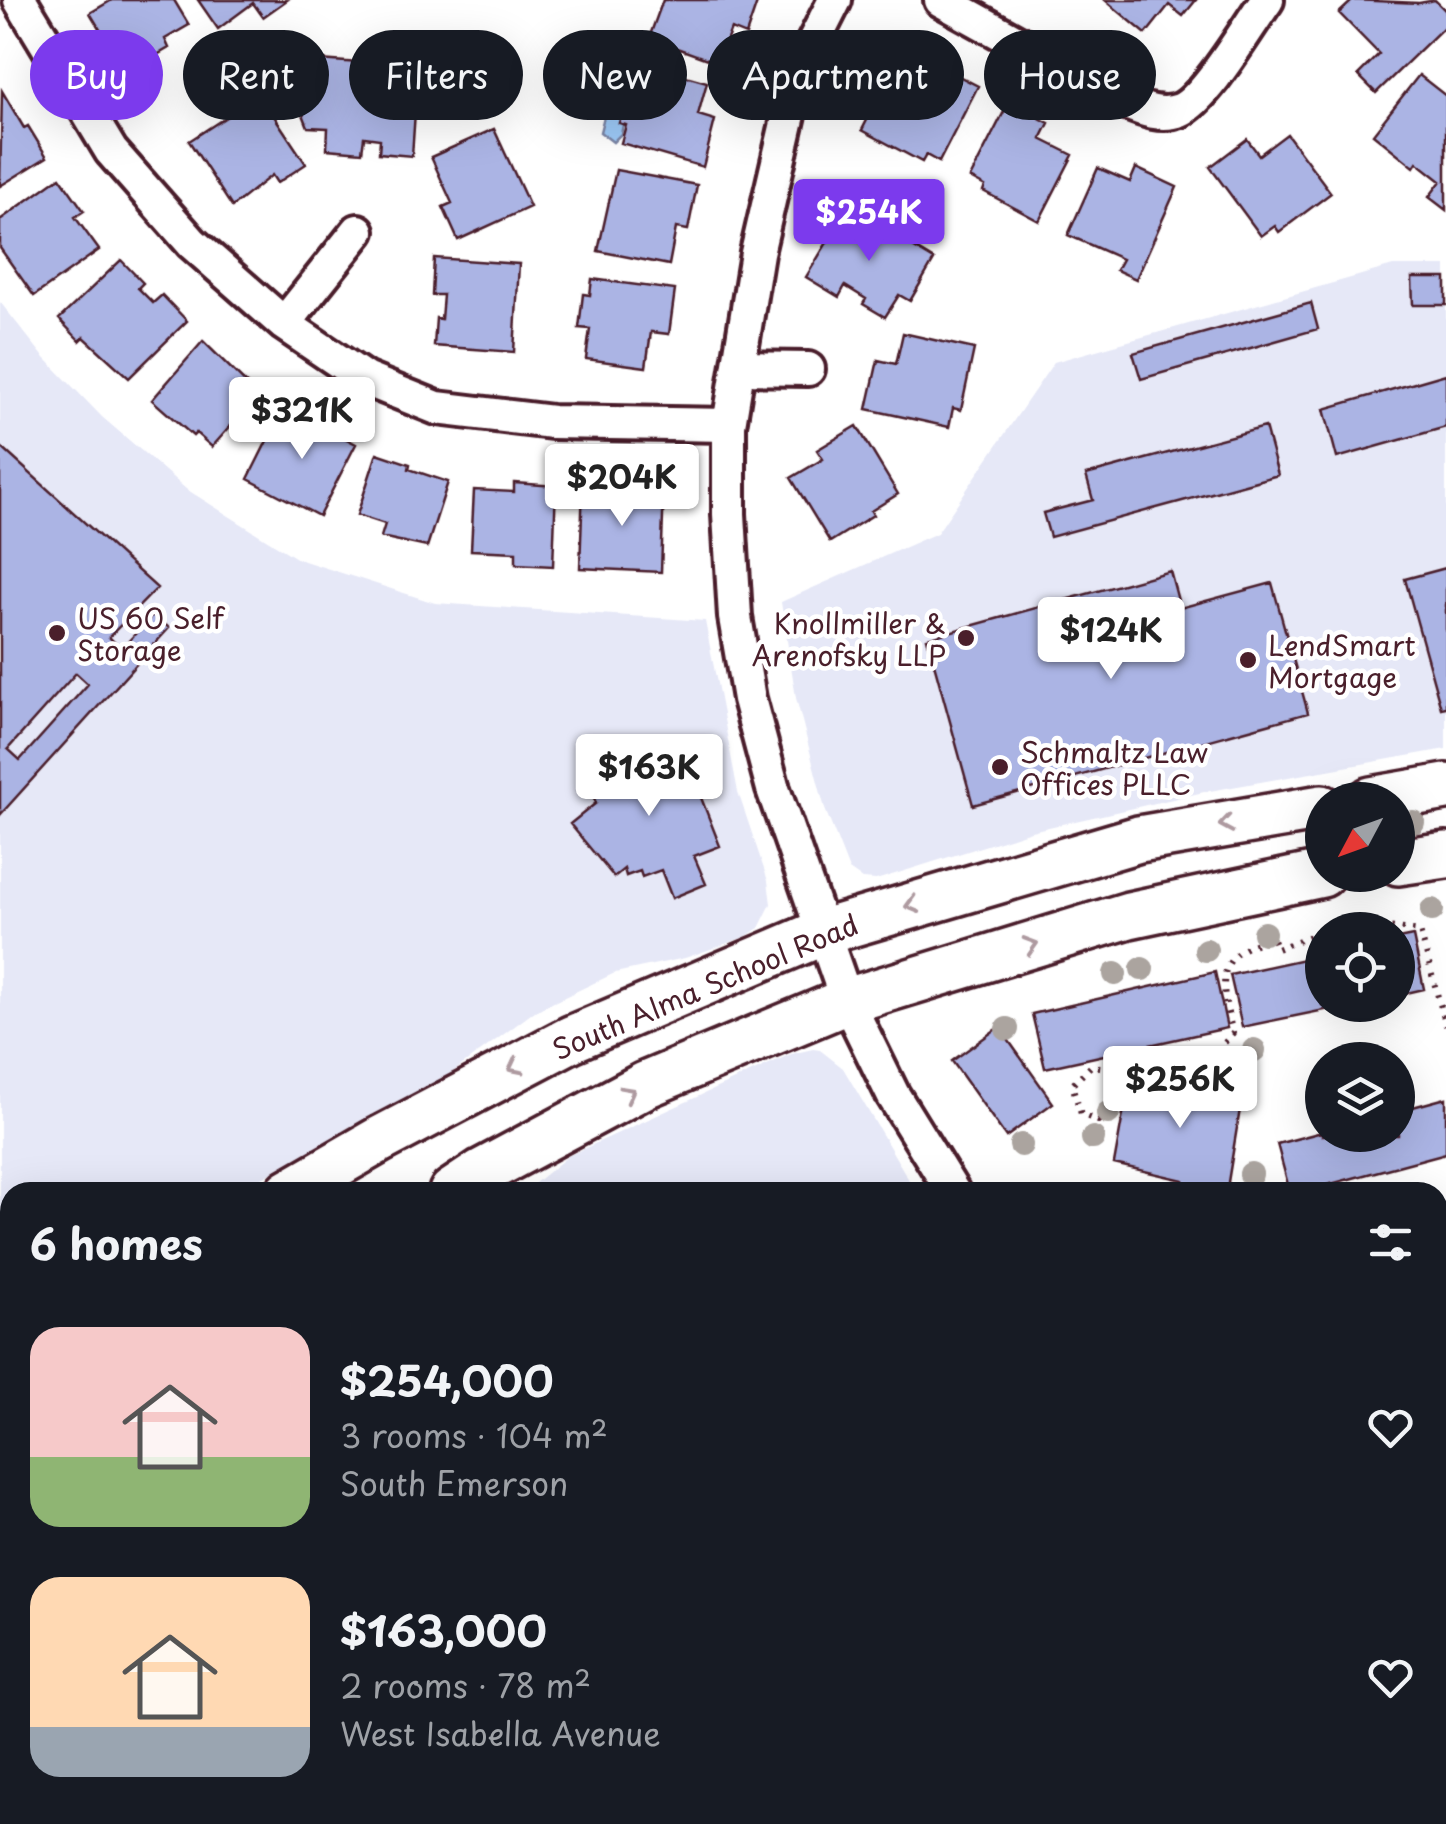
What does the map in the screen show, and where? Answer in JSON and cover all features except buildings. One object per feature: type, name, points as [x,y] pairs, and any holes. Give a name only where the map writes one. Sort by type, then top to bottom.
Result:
[{"type":"main road","points":[[1415,793],[1446,788]]},
{"type":"main road","name":"South Alma School Road","points":[[307,1182],[571,1038],[823,932],[1139,838],[1305,811]]},
{"type":"main road","points":[[1415,860],[1446,856]]},
{"type":"main road","points":[[467,1182],[645,1085],[847,1001],[1129,915],[1305,878]]},
{"type":"street","points":[[20,0],[111,151],[192,243],[284,324],[365,379],[437,408],[552,422],[729,425]]},
{"type":"street","points":[[835,0],[800,71],[758,253],[729,425],[729,514],[736,617],[749,700],[773,789],[847,1001],[893,1095],[947,1182]]},
{"type":"street","points":[[941,0],[1127,103],[1160,113],[1176,112],[1198,98],[1267,0]]},
{"type":"street","points":[[284,324],[358,230]]},
{"type":"street","points":[[740,368],[808,369]]},
{"type":"path","points":[[1415,929],[1420,930],[1446,1026]]},
{"type":"path","points":[[1118,1068],[1111,1090],[1118,1106],[1098,1122],[1082,1114],[1072,1085],[1092,1066],[1118,1068],[1135,1060],[1212,1057],[1234,1034],[1224,997],[1228,961],[1246,944],[1274,939],[1277,949],[1305,938]]},
{"type":"shaded area","points":[[1393,266],[1446,266],[1446,749],[1204,792],[1031,831],[876,880],[862,879],[849,870],[825,809],[796,698],[781,602],[937,533],[1054,362]]},
{"type":"shaded area","points":[[0,302],[43,356],[102,417],[186,489],[298,559],[435,603],[705,621],[738,792],[768,881],[771,904],[759,928],[745,937],[685,958],[615,973],[535,1011],[438,1083],[255,1182],[0,1182]]},
{"type":"shaded area","points":[[820,1050],[843,1068],[910,1182],[536,1182],[568,1156],[791,1054]]},
{"type":"water","points":[[603,120],[624,120],[621,134],[613,142],[600,132]]},
{"type":"place","name":"US 60 Self Storage","points":[[57,633]]},
{"type":"place","name":"Knollmiller & Arenofsky LLP","points":[[966,638]]},
{"type":"place","name":"LendSmart Mortgage","points":[[1248,660]]},
{"type":"place","name":"Schmaltz Law Offices PLLC","points":[[1000,767]]}]
